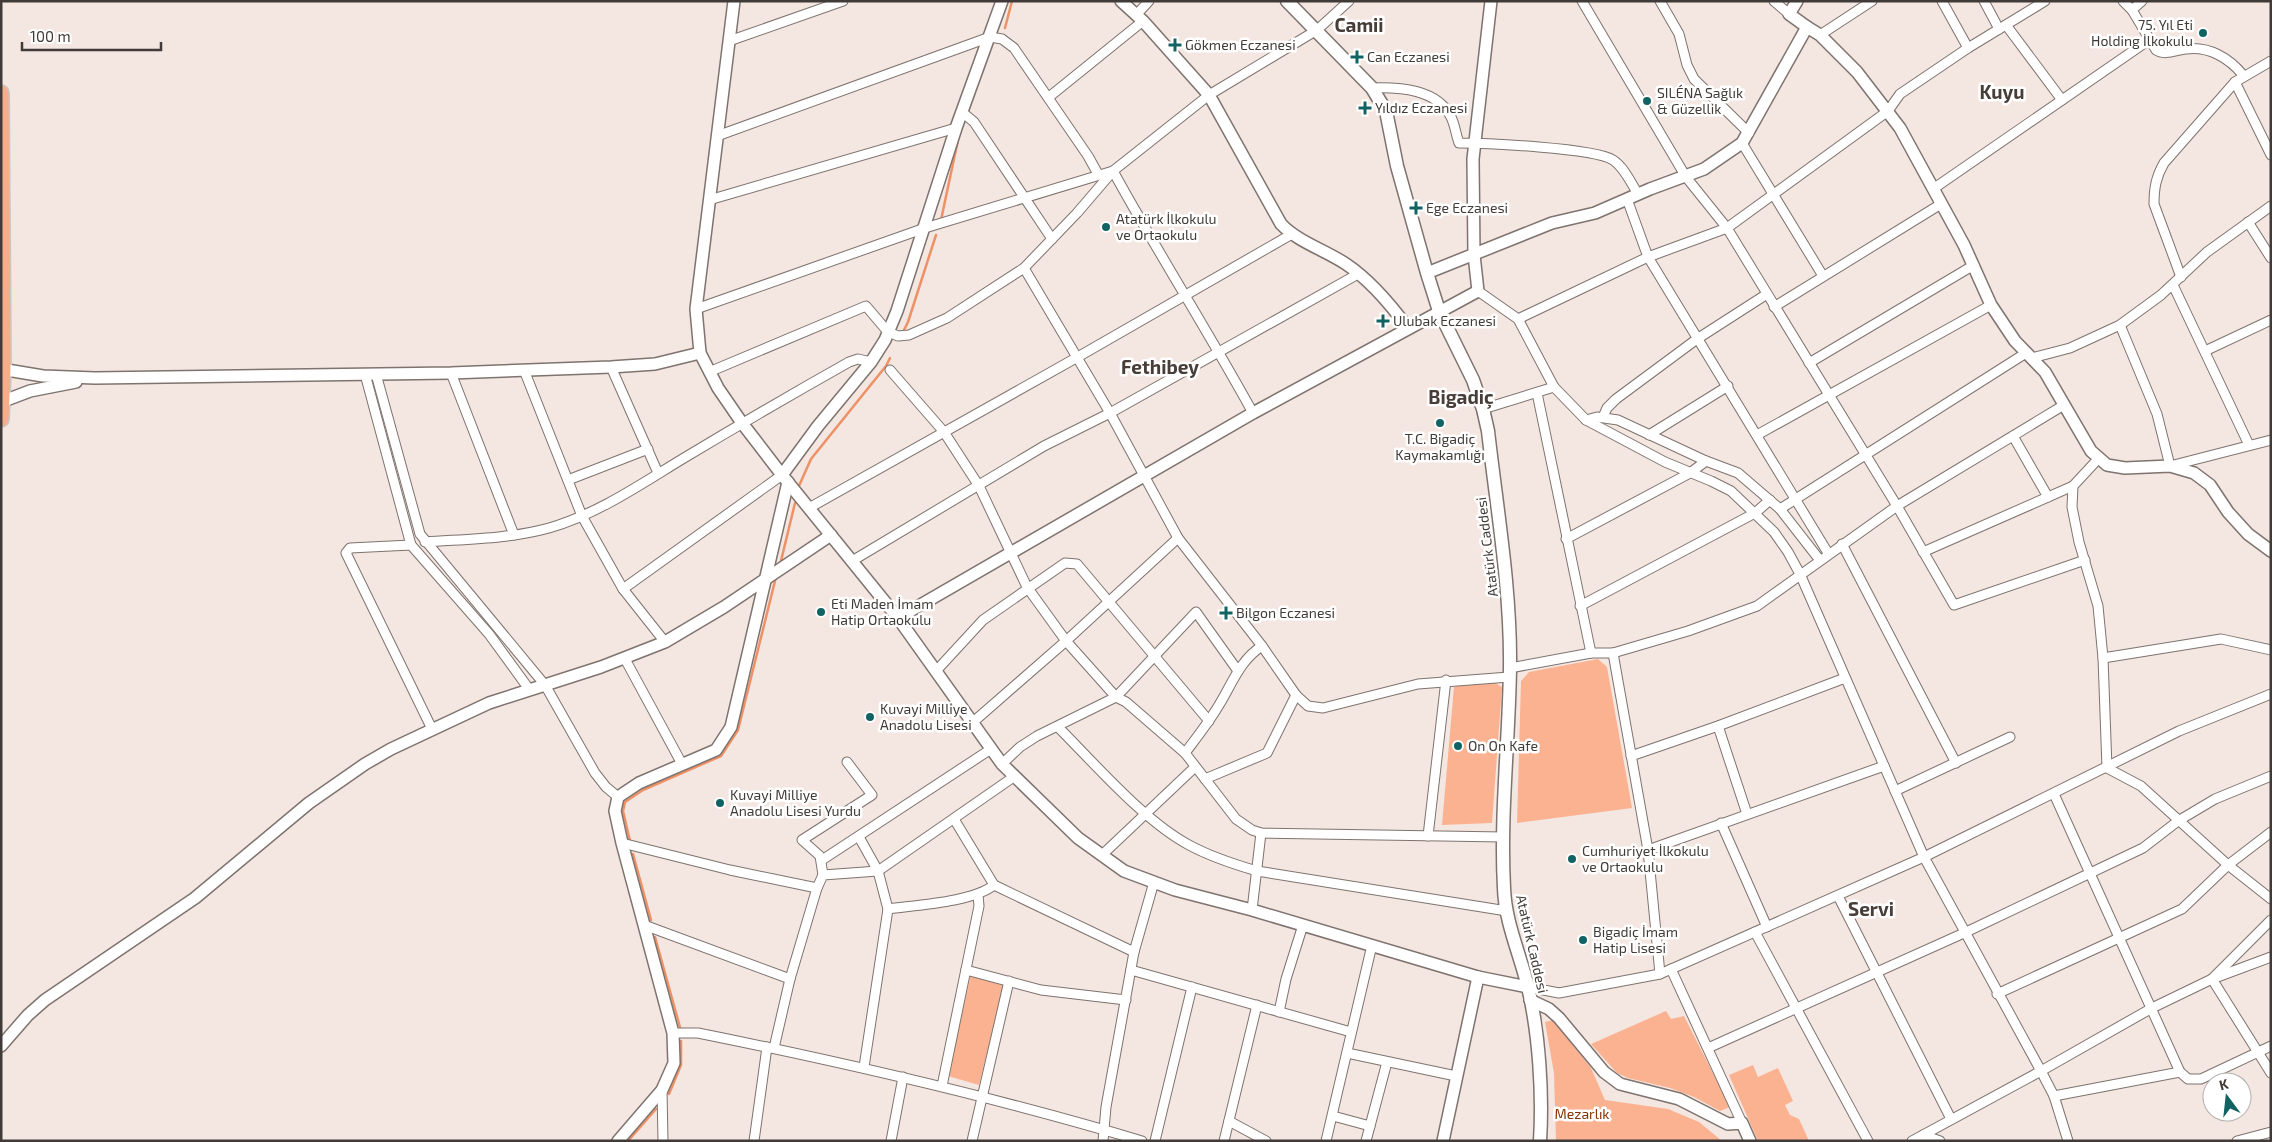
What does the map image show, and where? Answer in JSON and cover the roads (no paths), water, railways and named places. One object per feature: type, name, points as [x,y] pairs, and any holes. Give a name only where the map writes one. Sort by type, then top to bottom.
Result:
[{"type":"highway","points":[[1,93],[1,419]]},
{"type":"main road","name":"Atatürk Caddesi","points":[[1287,1],[1372,88],[1386,111],[1397,166],[1439,311],[1473,380],[1483,409],[1488,432],[1508,596],[1510,673],[1503,837],[1504,890],[1511,929],[1530,1000],[1538,1058],[1540,1141]]},
{"type":"street","points":[[734,1],[696,309],[700,353],[718,388],[742,423],[898,618],[1002,764],[1078,838],[1124,871],[1175,890],[1252,910],[1478,978],[1559,993],[1660,974],[1924,857],[2179,731],[2271,694]]},
{"type":"street","points":[[729,41],[824,5],[843,1]]},
{"type":"street","points":[[618,1141],[662,1090],[674,1063],[673,1033],[615,811],[618,797],[639,783],[716,750],[731,727],[765,579],[785,479],[818,426],[872,362],[888,332],[956,128],[1002,1]]},
{"type":"street","points":[[1121,1],[1140,18],[1209,95],[1277,218],[1292,234],[1346,264],[1358,274],[1395,310],[1408,328]]},
{"type":"street","points":[[1049,98],[1140,18],[1148,1]]},
{"type":"street","points":[[710,372],[866,306],[888,332],[904,336],[947,318],[1024,268],[1113,171],[1209,95],[1317,30],[1349,1]]},
{"type":"street","points":[[1491,1],[1474,143],[1474,255],[1478,291],[1518,319],[1554,387],[1586,420],[1690,473],[1720,484],[1755,513],[1782,543],[1800,574],[1924,857],[2054,1096],[2068,1141]]},
{"type":"street","points":[[1582,1],[1686,177],[1727,228],[1897,506],[1954,605],[2085,560]]},
{"type":"street","points":[[1660,1],[1679,34],[1686,65],[1694,79],[1746,138],[1774,193],[1823,276]]},
{"type":"street","points":[[1774,1],[1820,35],[1857,72],[1900,128],[1974,265],[1990,305],[2015,341],[2046,372],[2091,451],[2107,465],[2125,468],[2170,466],[2271,440]]},
{"type":"street","points":[[1790,14],[1797,1]]},
{"type":"street","points":[[1820,35],[1872,1]]},
{"type":"street","points":[[1942,1],[1968,48]]},
{"type":"street","points":[[1984,1],[2002,27],[2062,100]]},
{"type":"street","points":[[1518,319],[1648,257],[1727,228],[1888,112],[1900,94],[1968,48],[2045,1]]},
{"type":"street","points":[[2123,1],[2132,10],[2156,50],[2163,53],[2187,49],[2211,52],[2229,61],[2243,76]]},
{"type":"street","points":[[2132,10],[2142,1]]},
{"type":"street","points":[[1427,273],[1552,223],[1595,213],[1633,196],[1704,169],[1746,138],[1770,91],[1808,27]]},
{"type":"street","points":[[717,136],[990,37],[1002,39],[1014,48],[1088,156],[1098,174]]},
{"type":"street","points":[[1933,189],[2149,40]]},
{"type":"street","points":[[2181,277],[2154,204],[2155,182],[2164,163],[2235,82],[2271,61]]},
{"type":"street","points":[[2235,82],[2271,155]]},
{"type":"street","points":[[1372,88],[1395,88],[1422,93],[1441,103],[1451,117],[1459,143],[1552,149],[1604,156],[1621,166],[1633,196],[1648,257],[1828,553]]},
{"type":"street","points":[[962,112],[974,122],[1052,239]]},
{"type":"street","points":[[709,200],[956,128]]},
{"type":"street","points":[[696,309],[924,228],[1113,171]]},
{"type":"street","points":[[1113,171],[1184,296],[1219,351],[1253,413]]},
{"type":"street","points":[[1774,307],[1941,204]]},
{"type":"street","points":[[1780,508],[1796,500],[1865,454],[2029,355],[2070,348],[2120,325],[2162,295],[2207,252],[2271,206]]},
{"type":"street","points":[[2248,222],[2271,258]]},
{"type":"street","points":[[809,508],[1292,234]]},
{"type":"street","points":[[1809,363],[1974,265]]},
{"type":"street","points":[[1024,268],[1110,413],[1178,538],[1262,646],[1296,695],[1308,706],[1323,708],[1418,684],[1510,673],[1591,653],[1613,653],[1688,631],[1757,606],[1828,553],[1897,506],[2064,405]]},
{"type":"street","points":[[852,560],[1044,446],[1110,413],[1358,274]]},
{"type":"street","points":[[2173,285],[2249,445]]},
{"type":"street","points":[[898,618],[1253,413],[1478,291]]},
{"type":"street","points":[[1603,417],[1607,408],[1616,399],[1697,339],[1766,294]]},
{"type":"street","points":[[1757,434],[1990,305]]},
{"type":"street","points":[[2205,351],[2271,320]]},
{"type":"street","points":[[2120,325],[2157,414],[2170,466]]},
{"type":"street","points":[[2,369],[42,376],[95,378],[451,373],[656,364],[700,353]]},
{"type":"street","points":[[425,542],[514,535],[551,527],[582,516],[621,496],[742,423],[849,362],[858,359],[872,362]]},
{"type":"street","points":[[612,367],[658,473]]},
{"type":"street","points":[[524,370],[582,516],[623,589],[665,642]]},
{"type":"street","points":[[890,370],[944,432],[979,486],[1027,588],[1066,641],[1116,697],[1126,702],[1185,753],[1236,819],[1261,834],[1503,837]]},
{"type":"street","points":[[451,373],[514,535]]},
{"type":"street","points":[[371,374],[417,525],[425,542],[544,685],[595,774],[618,797]]},
{"type":"street","points":[[371,374],[412,545],[489,634],[529,689]]},
{"type":"street","points":[[2,401],[30,391],[95,378]]},
{"type":"street","points":[[1649,435],[1728,386]]},
{"type":"street","points":[[1483,409],[1554,387]]},
{"type":"street","points":[[1537,393],[1591,653]]},
{"type":"street","points":[[1586,420],[1603,417],[1618,420],[1706,461],[1738,473],[1780,508],[1819,560]]},
{"type":"street","points":[[2012,436],[2048,497]]},
{"type":"street","points":[[568,480],[648,449]]},
{"type":"street","points":[[1923,552],[2073,486],[2099,458]]},
{"type":"street","points":[[1566,539],[1690,473],[1706,461]]},
{"type":"street","points":[[2170,466],[2194,473],[2210,485],[2228,512],[2248,534],[2271,551]]},
{"type":"street","points":[[623,589],[785,479]]},
{"type":"street","points":[[2073,486],[2072,507],[2098,606],[2103,658],[2107,768]]},
{"type":"street","points":[[1580,606],[1755,513],[1770,500]]},
{"type":"street","points":[[1,1046],[28,1015],[45,1000],[195,898],[324,791],[365,764],[489,703],[625,658],[665,642],[724,607],[831,535]]},
{"type":"street","points":[[972,723],[1066,641],[1178,538]]},
{"type":"street","points":[[1842,544],[1956,763]]},
{"type":"street","points":[[412,545],[350,548],[346,553],[432,730]]},
{"type":"street","points":[[936,671],[983,620],[1027,588],[1065,563],[1071,562],[1077,564],[1209,721]]},
{"type":"street","points":[[1002,764],[1020,747],[1116,697],[1196,612],[1238,671]]},
{"type":"street","points":[[2103,658],[2221,639],[2271,650]]},
{"type":"street","points":[[1185,753],[1209,721],[1238,671],[1248,658],[1262,646]]},
{"type":"street","points":[[1613,653],[1648,850],[1660,974]]},
{"type":"street","points":[[625,658],[682,764]]},
{"type":"street","points":[[1631,756],[1718,726],[1845,678]]},
{"type":"street","points":[[1428,836],[1446,680]]},
{"type":"street","points":[[1205,779],[1267,753],[1296,695]]},
{"type":"street","points":[[1718,726],[1747,814]]},
{"type":"street","points":[[1058,727],[1144,813],[1187,844],[1220,860],[1257,871],[1507,911]]},
{"type":"street","points":[[1895,791],[2010,737]]},
{"type":"street","points":[[822,860],[991,749]]},
{"type":"street","points":[[754,1141],[771,1048],[817,888],[823,875],[822,860],[802,840],[872,795],[847,762]]},
{"type":"street","points":[[1648,850],[1884,766]]},
{"type":"street","points":[[1102,854],[1195,767]]},
{"type":"street","points":[[2107,768],[2141,786],[2228,865],[2271,898]]},
{"type":"street","points":[[823,875],[878,871],[1015,776]]},
{"type":"street","points":[[1708,1048],[1964,933],[2143,848],[2178,821],[2215,799],[2271,776]]},
{"type":"street","points":[[2054,794],[2180,1072],[2188,1078],[2201,1079],[2271,1046]]},
{"type":"street","points":[[954,819],[994,885],[1134,952]]},
{"type":"street","points":[[1721,823],[1767,927]]},
{"type":"street","points":[[1998,994],[2182,909],[2228,865],[2271,832]]},
{"type":"street","points":[[1252,910],[1261,834]]},
{"type":"street","points":[[859,837],[878,871],[888,909],[864,1067]]},
{"type":"street","points":[[622,843],[730,870],[817,888]]},
{"type":"street","points":[[1103,1141],[1106,1107],[1134,952],[1154,882]]},
{"type":"street","points":[[888,909],[978,895],[994,885]]},
{"type":"street","points":[[942,1086],[979,906],[978,895]]},
{"type":"street","points":[[1838,896],[1951,1119]]},
{"type":"street","points":[[2212,979],[2271,920]]},
{"type":"street","points":[[644,925],[790,979]]},
{"type":"street","points":[[1280,1012],[1286,980],[1303,925]]},
{"type":"street","points":[[1756,932],[1868,1141]]},
{"type":"street","points":[[1326,1141],[1372,945]]},
{"type":"street","points":[[1912,1141],[2152,1008],[2212,979],[2271,957]]},
{"type":"street","points":[[1671,969],[1750,1141]]},
{"type":"street","points":[[966,970],[1042,990],[1126,1000]]},
{"type":"street","points":[[1131,970],[1352,1032]]},
{"type":"street","points":[[1442,1141],[1478,978]]},
{"type":"street","points":[[2212,979],[2256,1052],[2271,1073]]},
{"type":"street","points":[[972,1141],[1009,981]]},
{"type":"street","points":[[1156,1141],[1192,987]]},
{"type":"street","points":[[1530,1000],[1549,1010],[1559,1018],[1604,1072],[1620,1084],[1679,1099],[1728,1124],[1742,1124]]},
{"type":"street","points":[[1224,1141],[1257,1005]]},
{"type":"street","points":[[673,1033],[698,1032],[864,1067],[983,1096],[1142,1141]]},
{"type":"street","points":[[1346,1053],[1456,1076]]},
{"type":"street","points":[[1366,1141],[1387,1062]]},
{"type":"street","points":[[2054,1096],[2180,1072]]},
{"type":"street","points":[[891,1141],[903,1076]]},
{"type":"street","points":[[662,1090],[663,1141]]},
{"type":"street","points":[[1333,1116],[1370,1126]]},
{"type":"street","points":[[1229,1121],[1266,1141]]},
{"type":"street","points":[[2237,1141],[2271,1132]]},
{"type":"street","points":[[1923,1134],[1940,1141]]},
{"type":"waterway","points":[[1005,28],[1012,1]]},
{"type":"waterway","points":[[941,220],[958,140]]},
{"type":"waterway","points":[[902,334],[908,322],[936,235]]},
{"type":"waterway","points":[[798,488],[811,459],[886,366],[890,358]]},
{"type":"waterway","points":[[780,565],[795,503]]},
{"type":"waterway","points":[[630,841],[623,811],[625,802],[643,790],[721,756],[738,730],[776,577]]},
{"type":"waterway","points":[[633,854],[651,920]]},
{"type":"waterway","points":[[655,937],[681,1031]]},
{"type":"waterway","points":[[669,1094],[681,1065],[681,1041]]},
{"type":"waterway","points":[[628,1141],[656,1109]]},
{"type":"place","name":"75. Yıl Eti Holding İlkokulu","points":[[2203,33]]},
{"type":"place","name":"Gökmen Eczanesi","points":[[1175,45]]},
{"type":"place","name":"Can Eczanesi","points":[[1357,57]]},
{"type":"place","name":"SILÉNA Sağlık & Güzellik","points":[[1647,101]]},
{"type":"place","name":"Yıldız Eczanesi","points":[[1365,108]]},
{"type":"place","name":"Ege Eczanesi","points":[[1416,208]]},
{"type":"place","name":"Atatürk İlkokulu ve Ortaokulu","points":[[1106,227]]},
{"type":"place","name":"Ulubak Eczanesi","points":[[1383,321]]},
{"type":"place","name":"T.C. Bigadiç Kaymakamlığı","points":[[1440,423]]},
{"type":"place","name":"Eti Maden İmam Hatip Ortaokulu","points":[[821,612]]},
{"type":"place","name":"Bilgon Eczanesi","points":[[1226,613]]},
{"type":"place","name":"Kuvayi Milliye Anadolu Lisesi","points":[[870,717]]},
{"type":"place","name":"On On Kafe","points":[[1458,746]]},
{"type":"place","name":"Kuvayi Milliye Anadolu Lisesi Yurdu","points":[[720,803]]},
{"type":"place","name":"Cumhuriyet İlkokulu ve Ortaokulu","points":[[1572,859]]},
{"type":"place","name":"Bigadiç İmam Hatip Lisesi","points":[[1583,940]]},
{"type":"district","name":"Camii","points":[[1359,25]]},
{"type":"district","name":"Kuyu","points":[[2002,92]]},
{"type":"district","name":"Fethibey","points":[[1160,367]]},
{"type":"district","name":"Bigadiç","points":[[1461,397]]},
{"type":"district","name":"Servi","points":[[1871,909]]},
{"type":"park label","name":"Mezarlık","points":[[1582,1114]]}]
